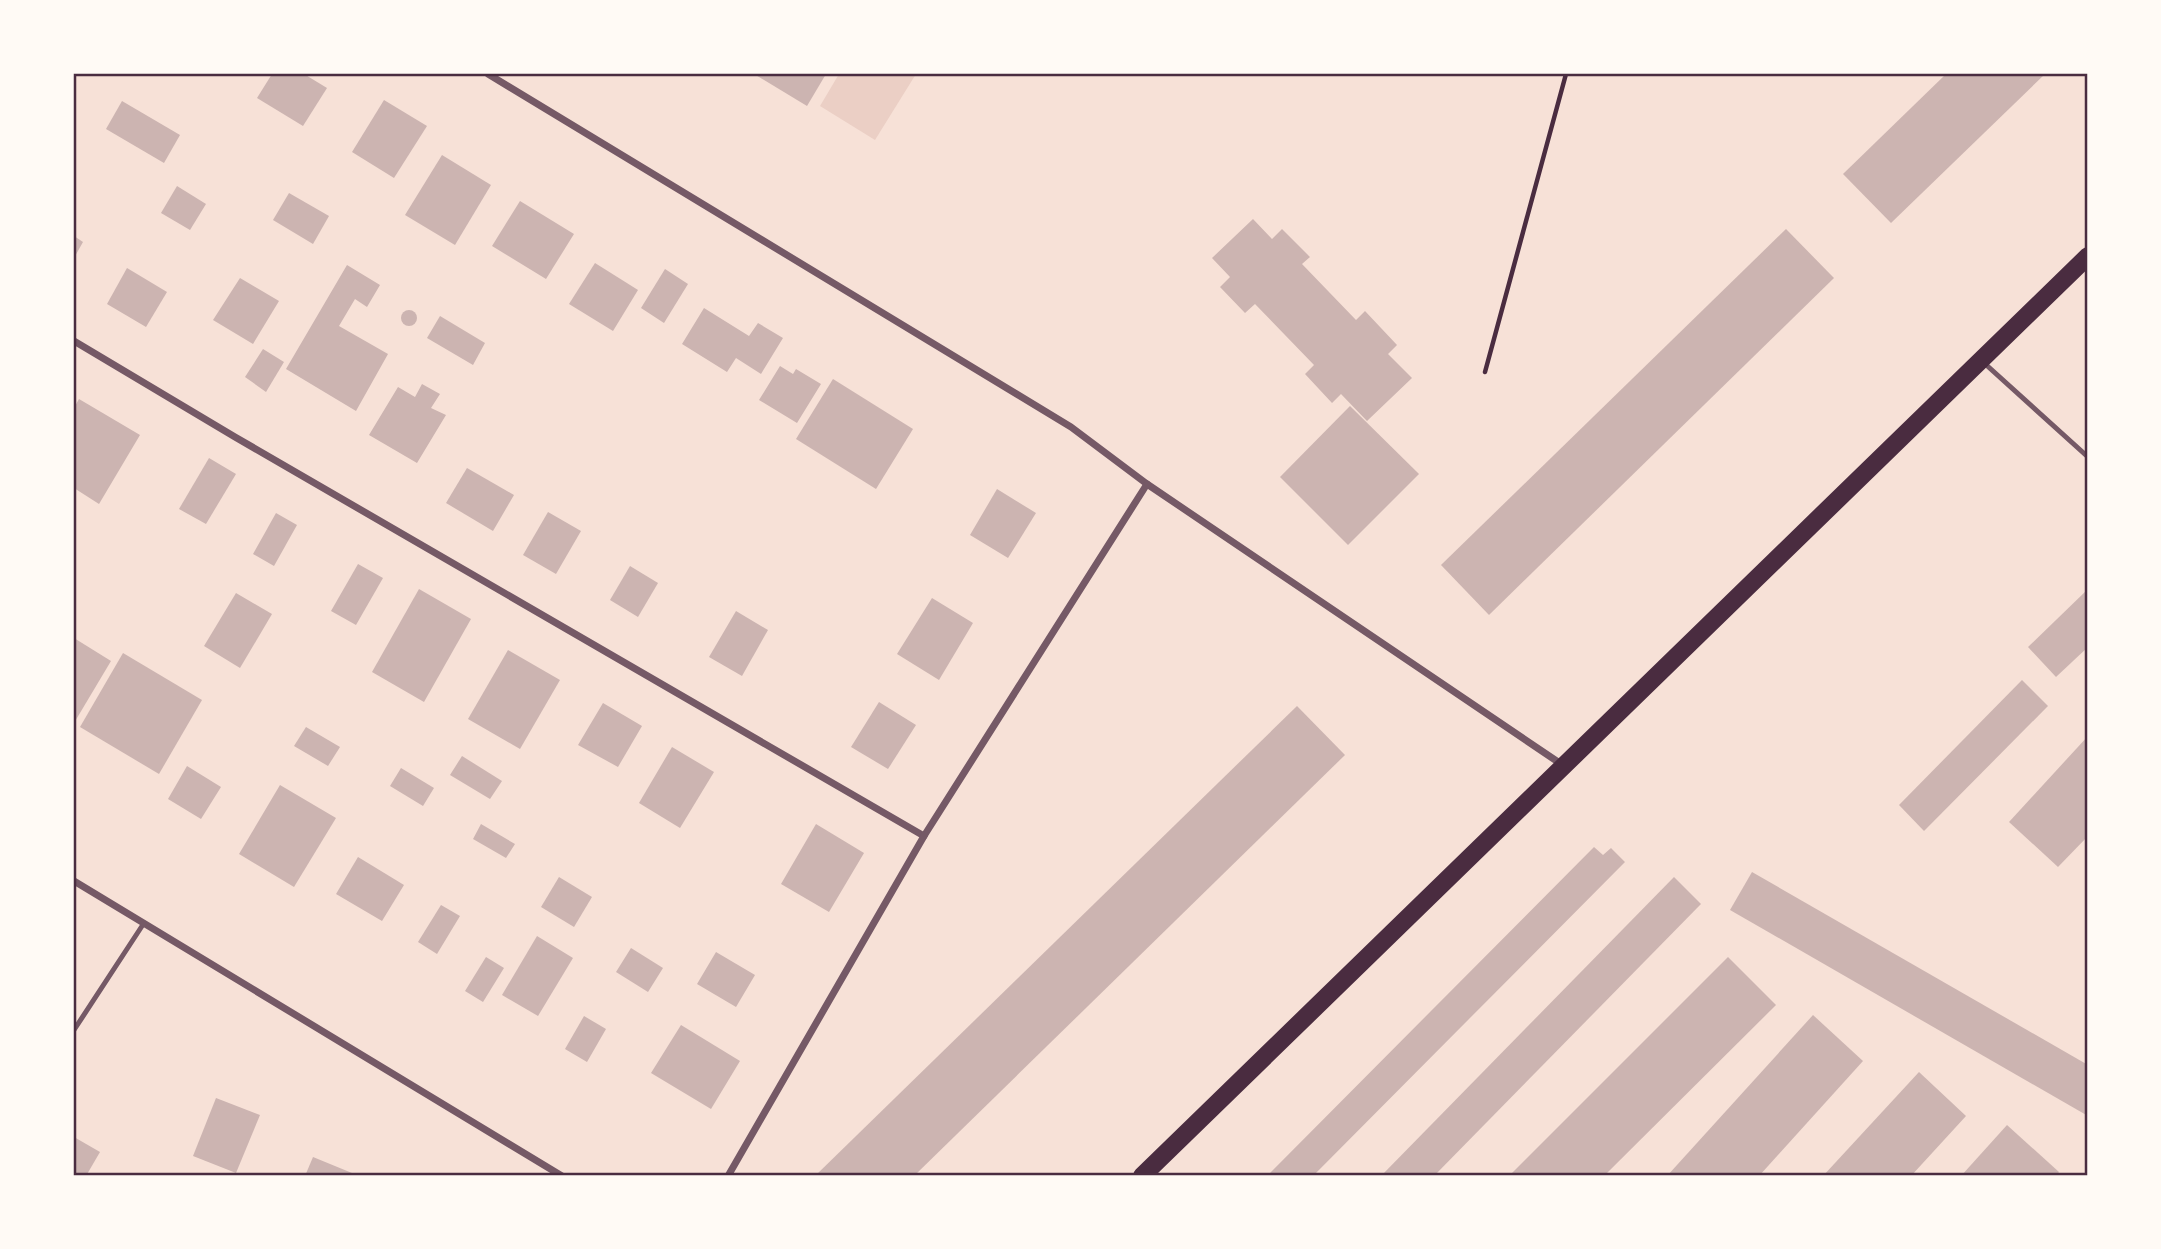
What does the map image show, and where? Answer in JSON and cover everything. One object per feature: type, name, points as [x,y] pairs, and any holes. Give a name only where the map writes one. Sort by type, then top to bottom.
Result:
[{"type":"main road","points":[[1142,1175],[2088,256]]},
{"type":"street","points":[[488,74],[1071,427],[1147,484],[1564,766]]},
{"type":"street","points":[[74,341],[924,836]]},
{"type":"street","points":[[728,1175],[924,836],[1147,484]]},
{"type":"street","points":[[74,881],[562,1175]]},
{"type":"lane","points":[[1981,360],[2088,457]]},
{"type":"lane","points":[[74,1030],[144,923]]},
{"type":"path","points":[[1485,372],[1566,74]]},
{"type":"shaded area","points":[[839,74],[916,74],[875,140],[820,106]]},
{"type":"building","points":[[272,74],[304,74],[327,88],[303,126],[257,98]]},
{"type":"building","points":[[754,74],[826,74],[807,106]]},
{"type":"building","points":[[1946,74],[2045,74],[1891,223],[1843,174]]},
{"type":"building","points":[[384,100],[427,126],[394,178],[352,152]]},
{"type":"building","points":[[122,101],[180,135],[164,163],[106,129]]},
{"type":"building","points":[[442,155],[491,185],[455,245],[405,215]]},
{"type":"building","points":[[177,186],[206,204],[190,230],[161,213]]},
{"type":"building","points":[[289,193],[329,216],[313,244],[273,220]]},
{"type":"building","points":[[520,201],[574,234],[546,279],[492,246]]},
{"type":"building","points":[[1253,219],[1272,239],[1282,229],[1310,257],[1302,264],[1356,320],[1365,311],[1397,345],[1388,354],[1412,378],[1367,421],[1341,394],[1332,403],[1305,374],[1314,365],[1255,304],[1245,313],[1220,287],[1230,277],[1212,258]]},
{"type":"building","points":[[1786,229],[1834,278],[1489,615],[1441,565]]},
{"type":"building","points":[[74,236],[83,242],[74,258]]},
{"type":"building","points":[[595,263],[638,290],[613,331],[569,304]]},
{"type":"building","points":[[347,265],[380,285],[367,307],[355,299],[339,326],[388,354],[356,411],[286,369]]},
{"type":"building","points":[[127,268],[167,292],[146,327],[107,304]]},
{"type":"building","points":[[665,269],[688,284],[664,323],[641,308]]},
{"type":"building","points":[[240,278],[279,301],[253,344],[213,320]]},
{"type":"building","points":[[704,308],[749,336],[758,323],[783,338],[761,374],[736,358],[727,372],[682,344]]},
{"type":"building","points":[[406,310],[412,310],[417,318],[415,324],[406,326],[401,321],[401,315]]},
{"type":"building","points":[[440,316],[485,343],[473,365],[427,338]]},
{"type":"building","points":[[263,349],[284,362],[266,392],[245,377]]},
{"type":"building","points":[[780,366],[793,374],[796,369],[821,384],[797,423],[759,400]]},
{"type":"building","points":[[833,379],[913,429],[876,489],[796,439]]},
{"type":"building","points":[[422,384],[440,394],[431,408],[446,415],[417,463],[369,435],[398,387],[415,397]]},
{"type":"building","points":[[79,399],[140,435],[99,504],[74,488],[74,408]]},
{"type":"building","points":[[1350,406],[1419,474],[1348,545],[1280,477]]},
{"type":"building","points":[[209,458],[236,474],[206,524],[179,509]]},
{"type":"building","points":[[467,468],[514,495],[493,531],[446,503]]},
{"type":"building","points":[[997,489],[1036,513],[1008,558],[970,535]]},
{"type":"building","points":[[548,512],[581,531],[556,574],[523,555]]},
{"type":"building","points":[[276,513],[297,525],[274,566],[253,554]]},
{"type":"building","points":[[358,564],[383,578],[356,625],[331,611]]},
{"type":"building","points":[[630,566],[658,583],[638,617],[610,600]]},
{"type":"building","points":[[419,589],[471,619],[424,702],[372,672]]},
{"type":"building","points":[[2088,589],[2088,647],[2056,677],[2028,647]]},
{"type":"building","points":[[236,593],[272,614],[240,668],[204,646]]},
{"type":"building","points":[[932,598],[973,623],[939,680],[897,654]]},
{"type":"building","points":[[736,611],[768,630],[742,676],[709,657]]},
{"type":"building","points":[[74,638],[111,661],[74,723]]},
{"type":"building","points":[[508,650],[560,680],[520,749],[468,719]]},
{"type":"building","points":[[123,653],[202,700],[159,774],[80,727]]},
{"type":"building","points":[[2022,680],[2048,706],[1924,831],[1899,805]]},
{"type":"building","points":[[879,702],[916,725],[888,769],[851,747]]},
{"type":"building","points":[[603,703],[642,726],[618,767],[578,745]]},
{"type":"building","points":[[1297,706],[1345,755],[914,1176],[815,1176]]},
{"type":"building","points":[[306,727],[340,747],[328,766],[294,746]]},
{"type":"building","points":[[2088,736],[2088,836],[2058,867],[2009,822]]},
{"type":"building","points":[[672,747],[714,772],[680,828],[639,803]]},
{"type":"building","points":[[462,756],[502,781],[490,799],[450,775]]},
{"type":"building","points":[[187,766],[221,787],[201,819],[168,799]]},
{"type":"building","points":[[401,768],[434,788],[423,806],[390,786]]},
{"type":"building","points":[[280,785],[336,818],[294,887],[239,854]]},
{"type":"building","points":[[481,824],[515,844],[506,858],[473,839]]},
{"type":"building","points":[[816,824],[864,853],[829,912],[781,884]]},
{"type":"building","points":[[1594,847],[1603,855],[1611,848],[1625,862],[1313,1176],[1267,1176]]},
{"type":"building","points":[[358,857],[404,885],[382,921],[336,894]]},
{"type":"building","points":[[1752,872],[2088,1065],[2088,1116],[1730,910]]},
{"type":"building","points":[[559,877],[592,897],[574,927],[541,907]]},
{"type":"building","points":[[1674,877],[1701,904],[1434,1176],[1381,1176]]},
{"type":"building","points":[[441,905],[460,916],[437,954],[418,942]]},
{"type":"building","points":[[537,936],[573,958],[538,1016],[502,995]]},
{"type":"building","points":[[631,948],[663,968],[648,992],[616,972]]},
{"type":"building","points":[[716,952],[755,975],[736,1007],[697,984]]},
{"type":"building","points":[[486,957],[504,968],[483,1002],[465,991]]},
{"type":"building","points":[[1728,957],[1776,1005],[1604,1176],[1509,1176]]},
{"type":"building","points":[[1813,1015],[1863,1061],[1759,1176],[1667,1176]]},
{"type":"building","points":[[584,1016],[606,1029],[587,1062],[565,1049]]},
{"type":"building","points":[[681,1025],[740,1061],[711,1109],[651,1073]]},
{"type":"building","points":[[1919,1072],[1966,1116],[1911,1176],[1823,1176]]},
{"type":"building","points":[[216,1098],[260,1115],[236,1173],[193,1156]]},
{"type":"building","points":[[2007,1125],[2059,1172],[2056,1176],[1961,1176]]},
{"type":"building","points":[[74,1137],[100,1152],[86,1176],[74,1176]]},
{"type":"building","points":[[313,1157],[352,1173],[351,1176],[305,1176]]}]
